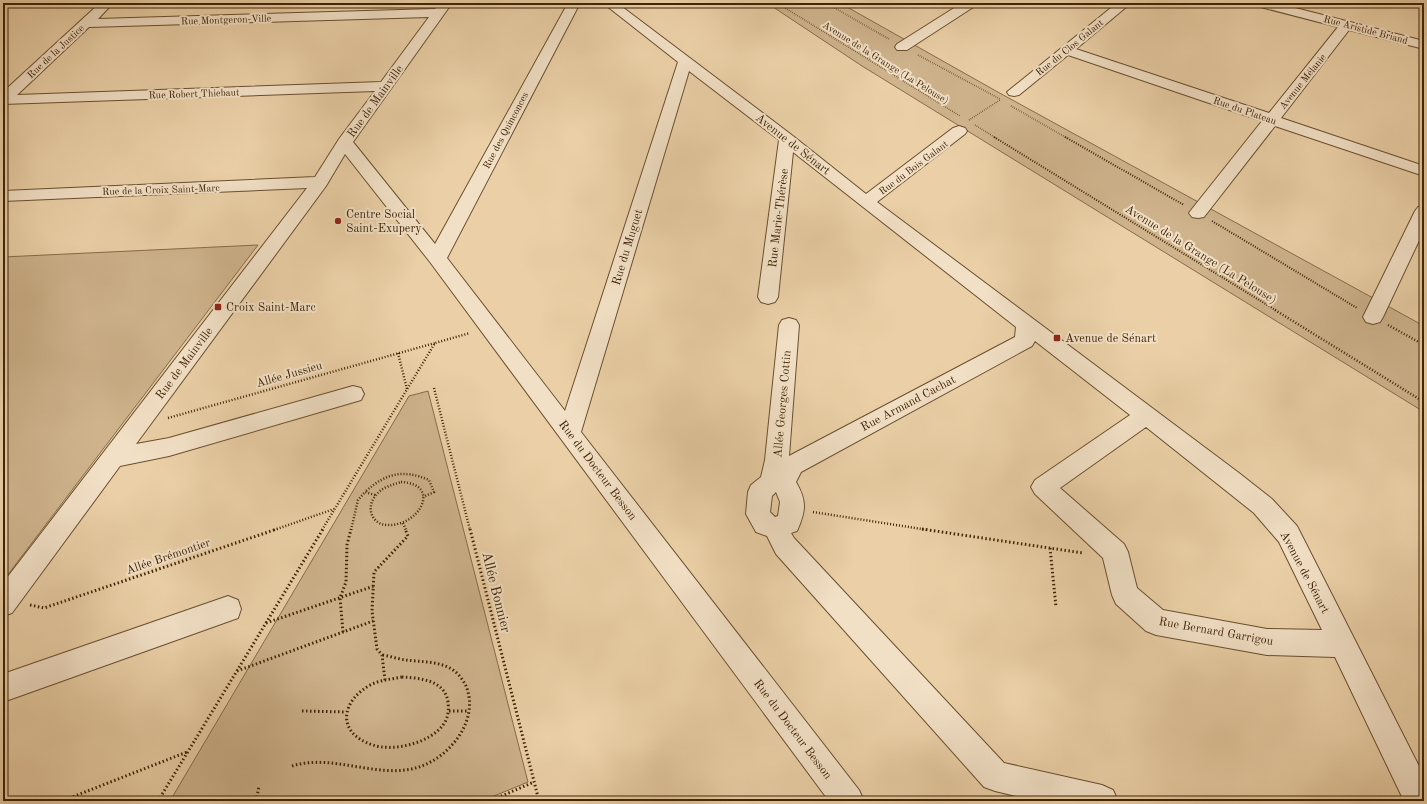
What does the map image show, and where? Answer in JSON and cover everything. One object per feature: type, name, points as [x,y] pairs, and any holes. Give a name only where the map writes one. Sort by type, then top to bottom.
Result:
[{"type":"street","name":"Rue de la Justice","points":[[3,100],[107,3]]},
{"type":"street","name":"Rue des Quinconces","points":[[437,258],[574,3]]},
{"type":"street","name":"Avenue de Sénart","points":[[609,3],[788,139],[866,202],[1147,415],[1263,506],[1288,534],[1420,801]]},
{"type":"street","points":[[902,46],[971,3]]},
{"type":"street","name":"Rue du Clos Galant","points":[[1015,91],[1125,3]]},
{"type":"street","name":"Rue Aristide Briand","points":[[1261,3],[1277,5],[1424,45]]},
{"type":"street","name":"Rue Montgeron-Ville","points":[[84,23],[442,8]]},
{"type":"street","name":"Rue de Mainville","points":[[5,602],[320,182],[345,142],[442,8]]},
{"type":"street","name":"Avenue Mélanie","points":[[1198,213],[1347,24]]},
{"type":"street","name":"Rue du Plateau","points":[[1066,50],[1424,171]]},
{"type":"street","name":"Rue du Muguet","points":[[570,432],[685,62]]},
{"type":"street","name":"Rue Robert Thiebaut","points":[[3,100],[385,86]]},
{"type":"street","name":"Rue du Bois Galant","points":[[866,202],[959,127]]},
{"type":"street","name":"Rue Marie-Thérèse","points":[[768,297],[788,139]]},
{"type":"street","name":"Rue du Docteur Besson","points":[[345,142],[490,327],[848,801]]},
{"type":"street","name":"Rue de la Croix Saint-Marc","points":[[3,196],[320,182]]},
{"type":"street","points":[[1373,317],[1424,211]]},
{"type":"street","name":"Rue Armand Cachat","points":[[777,483],[793,465],[1025,340],[1026,323]]},
{"type":"street","name":"Allée Georges Cottin","points":[[777,483],[777,460],[789,325]]},
{"type":"street","points":[[113,458],[169,447],[353,394]]},
{"type":"street","name":"Rue Bernard Garrigou","points":[[1147,415],[1043,487],[1115,552],[1125,595],[1156,622],[1267,642],[1343,644]]},
{"type":"street","points":[[784,518],[765,524],[758,514],[760,492],[777,483],[792,495],[784,518],[785,546],[995,776],[1102,801]]},
{"type":"street","points":[[3,688],[228,609]]},
{"type":"path","name":"Avenue de la Grange (La Pelouse)","points":[[777,3],[959,127]]},
{"type":"path","name":"Avenue de la Grange (La Pelouse)","points":[[826,3],[1000,100]]},
{"type":"path","points":[[959,127],[961,135],[966,132],[961,129],[968,121],[1012,93],[1007,91],[1010,88],[1015,91]]},
{"type":"path","points":[[1007,104],[1198,213],[1373,317],[1424,345]]},
{"type":"path","name":"Avenue de la Grange (La Pelouse)","points":[[975,125],[1424,402]]},
{"type":"path","name":"Allée Jussieu","points":[[147,414],[168,418],[490,327]]},
{"type":"path","points":[[158,801],[435,343]]},
{"type":"path","points":[[398,353],[407,389]]},
{"type":"path","name":"Allée Bonnier","points":[[434,388],[539,801]]},
{"type":"path","points":[[343,632],[340,598],[346,582],[347,545],[358,500],[374,483],[384,477],[396,474],[418,475],[429,480],[434,492],[423,497]]},
{"type":"path","points":[[401,482],[409,482],[416,485],[422,492],[423,497],[422,504],[418,512],[411,519],[403,523],[393,526],[384,525],[372,518],[370,505],[375,496],[385,487],[401,482]]},
{"type":"path","points":[[365,492],[375,496]]},
{"type":"path","name":"Allée Brémontier","points":[[5,602],[44,608],[335,509]]},
{"type":"path","points":[[784,518],[1050,548],[1116,558]]},
{"type":"path","points":[[385,680],[382,655],[377,649],[373,621],[372,611],[374,572],[408,536],[403,523]]},
{"type":"path","points":[[1050,548],[1056,607]]},
{"type":"path","points":[[265,623],[374,586]]},
{"type":"path","points":[[236,671],[373,621]]},
{"type":"path","points":[[292,766],[310,762],[326,762],[382,770],[407,770],[429,764],[447,752],[464,731],[469,711],[470,697],[466,683],[454,669],[436,663],[406,660],[382,655]]},
{"type":"path","points":[[402,677],[429,680],[442,687],[449,697],[449,711],[445,724],[434,734],[422,741],[406,745],[382,747],[366,743],[356,737],[348,728],[346,712],[351,701],[359,693],[373,684],[385,680],[402,677]]},
{"type":"path","points":[[302,711],[346,712]]},
{"type":"path","points":[[449,711],[469,711]]},
{"type":"path","points":[[62,801],[187,752]]},
{"type":"path","points":[[490,801],[534,782]]},
{"type":"path","points":[[256,801],[258,786]]},
{"type":"shaded area","points":[[767,3],[840,3],[996,91],[1424,326],[1424,412],[862,66]]},
{"type":"shaded area","points":[[258,245],[3,581],[3,257]]},
{"type":"shaded area","points":[[428,391],[528,782],[482,801],[170,801],[409,396]]},
{"type":"place","name":"Centre Social Saint-Exupery","points":[[338,221]]},
{"type":"place","name":"Croix Saint-Marc","points":[[218,307]]},
{"type":"place","name":"Avenue de Sénart","points":[[1057,338]]}]
